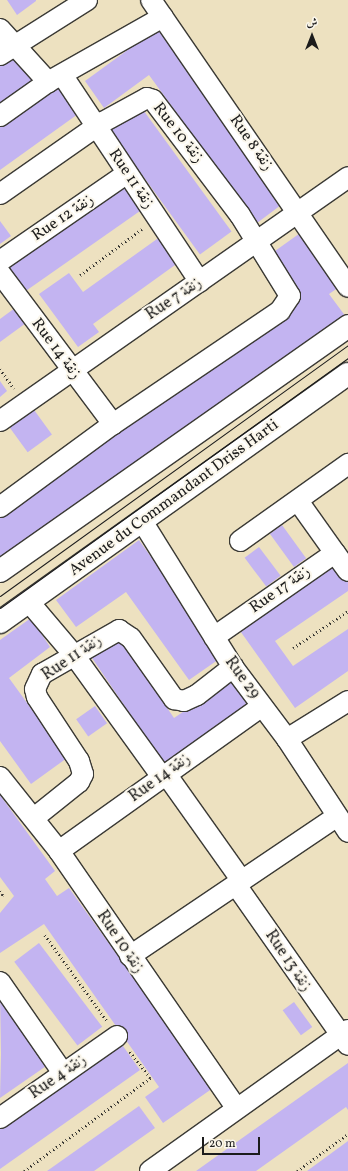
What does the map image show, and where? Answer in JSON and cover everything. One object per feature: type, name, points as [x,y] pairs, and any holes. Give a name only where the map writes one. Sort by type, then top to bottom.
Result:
[{"type":"main road","points":[[0,571],[348,326]]},
{"type":"main road","name":"Avenue du Commandant Driss Harti","points":[[0,622],[348,374]]},
{"type":"street","points":[[8,50],[87,0]]},
{"type":"street","name":"Rue 8 زنقة","points":[[151,0],[298,211],[348,287]]},
{"type":"street","points":[[0,116],[55,79],[163,17]]},
{"type":"street","points":[[0,29],[8,50],[55,79]]},
{"type":"street","name":"Rue 11 زنقة","points":[[55,79],[96,127],[126,174],[158,218],[200,282]]},
{"type":"street","name":"Rue 10 زنقة","points":[[0,194],[96,127],[142,99],[153,100],[240,214],[256,242],[280,276],[290,296],[280,311],[113,424]]},
{"type":"street","name":"Rue 12 زنقة","points":[[0,261],[126,174]]},
{"type":"street","name":"Rue 7 زنقة","points":[[0,421],[24,402],[200,282],[348,176]]},
{"type":"street","name":"Rue 14 زنقة","points":[[0,273],[113,424]]},
{"type":"street","points":[[0,507],[113,424]]},
{"type":"street","points":[[240,541],[348,465]]},
{"type":"street","points":[[298,501],[342,563]]},
{"type":"street","name":"Rue 29","points":[[142,521],[233,667],[287,739],[342,824]]},
{"type":"street","name":"Rue 17 زنقة","points":[[214,636],[342,563]]},
{"type":"street","name":"Rue 13 زنقة","points":[[29,602],[74,654],[164,776],[345,1037]]},
{"type":"street","name":"Rue 11 زنقة","points":[[34,818],[79,782],[83,774],[82,767],[35,689],[42,674],[114,631],[124,631],[174,699],[184,701],[233,667]]},
{"type":"street","points":[[287,739],[348,701]]},
{"type":"street","name":"Rue 14 زنقة","points":[[59,851],[262,706]]},
{"type":"street","name":"Rue 10 زنقة","points":[[1,782],[34,818],[59,851],[237,1109]]},
{"type":"street","points":[[130,956],[239,883],[342,824]]},
{"type":"street","points":[[0,982],[63,1073]]},
{"type":"street","name":"Rue 4 زنقة","points":[[0,1118],[117,1036]]},
{"type":"street","points":[[150,1171],[237,1109],[345,1037]]},
{"type":"path","points":[[80,275],[158,218]]},
{"type":"path","points":[[0,369],[24,402]]},
{"type":"path","points":[[293,648],[348,612]]},
{"type":"path","points":[[0,891],[0,897]]},
{"type":"path","points":[[297,1171],[348,1134]]},
{"type":"building","points":[[7,0],[36,0],[36,1],[17,15]]},
{"type":"building","points":[[162,25],[289,199],[257,223],[149,75],[104,108],[85,81]]},
{"type":"building","points":[[15,53],[34,81],[0,103],[0,63]]},
{"type":"building","points":[[57,84],[78,114],[0,170],[0,124]]},
{"type":"building","points":[[141,107],[232,232],[200,255],[109,130]]},
{"type":"building","points":[[128,184],[145,208],[25,291],[8,268]]},
{"type":"building","points":[[0,221],[11,236],[0,244]]},
{"type":"building","points":[[303,231],[342,285],[329,294],[346,317],[0,567],[0,515],[299,299],[268,256]]},
{"type":"building","points":[[164,234],[182,260],[93,324],[99,332],[78,347],[39,294],[69,273],[83,292]]},
{"type":"building","points":[[15,308],[26,323],[0,342],[0,319]]},
{"type":"building","points":[[0,381],[7,391],[0,397]]},
{"type":"building","points":[[29,403],[52,435],[28,452],[5,421]]},
{"type":"building","points":[[282,525],[306,558],[294,567],[270,534]]},
{"type":"building","points":[[139,540],[222,657],[189,680],[126,592],[76,627],[56,600]]},
{"type":"building","points":[[259,547],[281,576],[266,587],[245,558]]},
{"type":"building","points":[[336,558],[348,574],[348,591],[275,641],[293,666],[348,629],[348,671],[295,708],[238,628]]},
{"type":"building","points":[[31,618],[50,647],[9,678],[67,758],[31,784],[0,741],[0,640]]},
{"type":"building","points":[[118,636],[174,718],[230,680],[251,710],[166,767],[90,655]]},
{"type":"building","points":[[95,706],[107,723],[88,736],[76,719]]},
{"type":"building","points":[[0,795],[55,871],[45,879],[57,896],[69,888],[213,1088],[163,1123],[145,1097],[159,1087],[44,924],[0,953],[0,913],[14,896],[0,877]]},
{"type":"building","points":[[39,943],[102,1027],[77,1046],[14,962]]},
{"type":"building","points":[[0,993],[52,1062],[0,1098],[1,1054]]},
{"type":"building","points":[[294,1002],[312,1027],[301,1035],[283,1010]]},
{"type":"building","points":[[118,1039],[140,1070],[0,1169],[0,1123]]},
{"type":"building","points":[[348,1063],[348,1110],[346,1107],[256,1171],[196,1171]]},
{"type":"building","points":[[139,1106],[155,1128],[94,1171],[47,1171]]},
{"type":"building","points":[[348,1141],[348,1171],[307,1171]]},
{"type":"tram line","points":[[0,596],[348,345]]},
{"type":"tram line","points":[[0,608],[348,358]]}]
